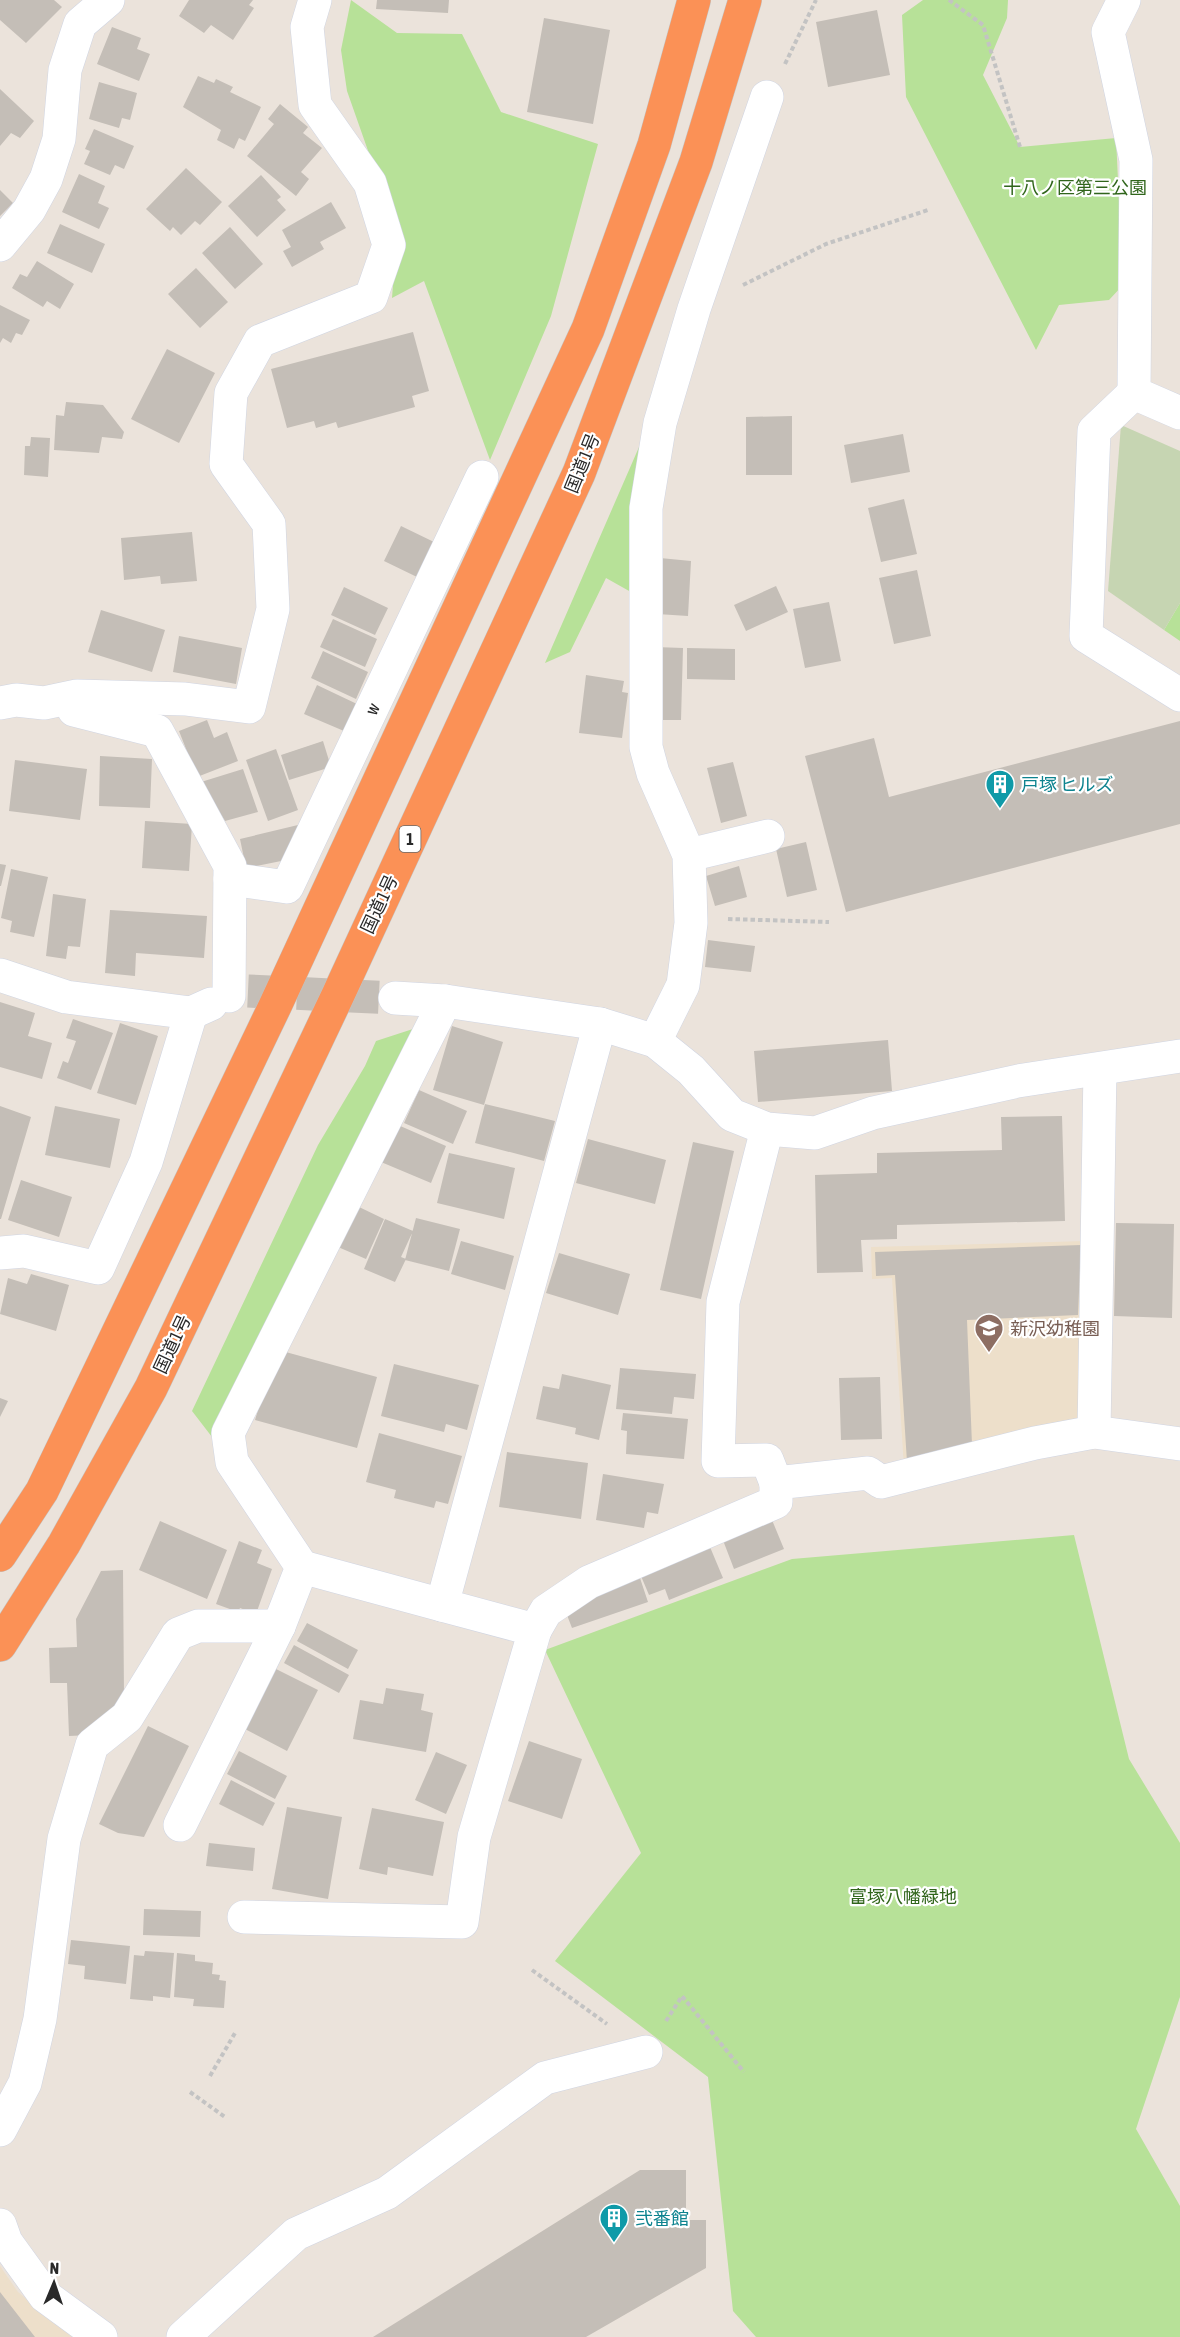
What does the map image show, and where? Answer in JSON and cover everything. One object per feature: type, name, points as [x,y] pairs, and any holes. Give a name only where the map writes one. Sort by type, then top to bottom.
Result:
[{"type":"highway","points":[[0,1555],[42,1491],[276,1004],[588,329],[654,145],[694,0]]},
{"type":"highway","name":"国道1号","points":[[0,1645],[64,1544],[151,1388],[338,995],[579,473],[696,162],[745,0]]},
{"type":"street","points":[[0,245],[29,210],[46,179],[59,139],[65,70],[80,24],[108,0]]},
{"type":"street","points":[[0,717],[44,703],[77,696],[185,699],[249,706],[273,609],[269,524],[226,464],[231,393],[260,341],[371,297],[389,245],[370,183],[315,105],[307,27],[315,0]]},
{"type":"street","points":[[1124,0],[1108,32],[1136,160],[1134,393],[1094,431],[1086,636],[1180,695]]},
{"type":"street","points":[[655,1041],[683,985],[691,923],[689,855],[653,773],[646,747],[646,508],[660,423],[694,309],[766,97]]},
{"type":"street","points":[[1134,393],[1180,413]]},
{"type":"street","name":"w","points":[[230,879],[287,887],[482,477]]},
{"type":"street","points":[[0,703],[16,700],[44,703],[157,731],[230,866],[238,994],[191,1013],[66,997],[0,975]]},
{"type":"street","points":[[689,855],[768,836]]},
{"type":"street","points":[[395,998],[445,1000],[600,1024],[655,1041],[691,1070],[732,1115],[767,1129],[815,1133],[873,1113],[1018,1081],[1180,1056]]},
{"type":"street","points":[[445,1000],[228,1433],[232,1462],[302,1567],[535,1630]]},
{"type":"street","points":[[0,1253],[24,1251],[99,1268],[146,1162],[191,1013]]},
{"type":"street","points":[[442,1605],[600,1024]]},
{"type":"street","points":[[1094,1432],[1100,1069]]},
{"type":"street","points":[[244,1917],[462,1922],[474,1837],[535,1630],[546,1611],[589,1582],[776,1502],[776,1483],[767,1460],[718,1461],[723,1302],[767,1129]]},
{"type":"street","points":[[776,1483],[868,1473],[881,1482],[1035,1443],[1094,1432],[1180,1444]]},
{"type":"street","points":[[180,1825],[279,1626],[302,1567]]},
{"type":"street","points":[[0,2130],[25,2083],[40,2019],[64,1839],[92,1745],[127,1717],[178,1634],[198,1626],[279,1626]]},
{"type":"street","points":[[183,2337],[296,2234],[387,2193],[545,2078],[646,2052]]},
{"type":"street","points":[[0,2225],[6,2242],[45,2296],[101,2337]]},
{"type":"path","points":[[766,97],[808,21],[816,0]]},
{"type":"path","points":[[949,0],[983,26],[1020,147]]},
{"type":"path","points":[[694,309],[826,244],[928,210]]},
{"type":"path","points":[[759,920],[829,922]]},
{"type":"path","points":[[210,2076],[235,2033]]},
{"type":"path","points":[[190,2092],[225,2117]]},
{"type":"shaded area","name":"新沢幼稚園","points":[[1085,1241],[1079,1426],[904,1468],[892,1278],[872,1279],[871,1247]]},
{"type":"shaded area","points":[[0,2266],[18,2292],[72,2337],[0,2337]]},
{"type":"green space","points":[[351,0],[397,33],[462,34],[501,112],[598,144],[551,316],[490,460],[424,281],[392,298],[397,233],[347,91],[341,50]]},
{"type":"green space","name":"十八ノ区第三公園","points":[[923,0],[1008,0],[1007,18],[983,75],[1020,147],[1116,138],[1123,285],[1109,300],[1059,305],[1036,350],[906,97],[902,15]]},
{"type":"green space","points":[[1121,425],[1180,451],[1180,603],[1164,630],[1108,591]]},
{"type":"green space","points":[[646,431],[638,596],[606,578],[570,652],[545,663]]},
{"type":"green space","points":[[1180,603],[1180,641],[1164,630]]},
{"type":"green space","points":[[419,1027],[212,1437],[192,1411],[318,1145],[365,1066],[376,1041]]},
{"type":"green space","name":"富塚八幡緑地","points":[[1074,1535],[1129,1759],[1180,1843],[1180,1997],[1136,2129],[1180,2206],[1180,2337],[756,2337],[733,2311],[708,2077],[555,1961],[641,1853],[545,1650],[792,1559]]},
{"type":"building","points":[[0,0],[54,0],[62,7],[26,43],[0,20]]},
{"type":"building","points":[[189,0],[253,0],[249,5],[254,8],[233,40],[211,25],[204,33],[179,16]]},
{"type":"building","points":[[377,0],[449,0],[448,13],[376,9]]},
{"type":"building","points":[[877,10],[890,75],[828,87],[816,22]]},
{"type":"building","points":[[544,18],[610,30],[593,124],[527,112]]},
{"type":"building","points":[[112,27],[141,38],[137,49],[150,54],[139,81],[97,64]]},
{"type":"building","points":[[198,76],[214,83],[216,79],[233,87],[230,92],[261,107],[245,141],[239,138],[234,149],[217,140],[221,130],[183,107]]},
{"type":"building","points":[[99,82],[137,93],[130,120],[122,118],[119,128],[89,119]]},
{"type":"building","points":[[0,89],[34,121],[20,138],[11,133],[0,146]]},
{"type":"building","points":[[280,104],[308,127],[303,133],[322,148],[301,172],[309,179],[296,196],[247,156],[274,124],[268,119]]},
{"type":"building","points":[[94,129],[134,146],[124,169],[115,165],[110,175],[84,164],[90,151],[85,149]]},
{"type":"building","points":[[186,168],[222,202],[200,225],[195,221],[181,235],[173,227],[170,231],[146,209]]},
{"type":"building","points":[[79,174],[105,186],[98,203],[109,208],[99,229],[62,212]]},
{"type":"building","points":[[261,175],[281,197],[277,200],[286,210],[257,237],[228,206]]},
{"type":"building","points":[[0,190],[13,203],[0,216]]},
{"type":"building","points":[[331,202],[346,228],[320,242],[324,249],[292,267],[283,251],[291,247],[282,230]]},
{"type":"building","points":[[60,224],[105,244],[92,273],[47,253]]},
{"type":"building","points":[[230,227],[263,264],[235,289],[202,253]]},
{"type":"building","points":[[37,261],[74,284],[60,309],[47,301],[43,307],[12,288],[20,274],[27,277]]},
{"type":"building","points":[[196,268],[228,302],[200,328],[168,294]]},
{"type":"building","points":[[0,305],[30,320],[22,335],[16,333],[11,343],[3,338],[0,343]]},
{"type":"building","points":[[413,332],[429,391],[412,396],[415,407],[338,428],[336,422],[316,428],[314,421],[287,428],[271,369]]},
{"type":"building","points":[[167,349],[215,373],[179,443],[131,419]]},
{"type":"building","points":[[66,402],[103,405],[124,432],[122,439],[102,437],[99,453],[54,450],[56,415],[64,416]]},
{"type":"building","points":[[792,416],[792,475],[746,475],[746,417]]},
{"type":"building","points":[[903,434],[910,472],[851,483],[844,445]]},
{"type":"building","points":[[31,437],[50,438],[48,477],[24,475],[25,446],[30,446]]},
{"type":"building","points":[[904,499],[917,554],[881,562],[868,508]]},
{"type":"building","points":[[401,526],[434,542],[417,577],[384,561]]},
{"type":"building","points":[[192,532],[197,581],[161,584],[160,576],[124,580],[121,538]]},
{"type":"building","points":[[660,558],[691,561],[688,616],[657,614]]},
{"type":"building","points":[[917,570],[931,636],[894,644],[879,578]]},
{"type":"building","points":[[776,586],[788,612],[746,631],[734,605]]},
{"type":"building","points":[[344,587],[388,608],[375,635],[331,615]]},
{"type":"building","points":[[829,602],[841,661],[805,668],[793,609]]},
{"type":"building","points":[[101,610],[165,630],[152,672],[88,652]]},
{"type":"building","points":[[333,619],[377,639],[365,667],[320,647]]},
{"type":"building","points":[[179,636],[242,648],[236,684],[173,672]]},
{"type":"building","points":[[655,647],[683,648],[681,720],[654,720]]},
{"type":"building","points":[[687,648],[735,649],[735,680],[687,679]]},
{"type":"building","points":[[323,651],[368,672],[356,699],[311,678]]},
{"type":"building","points":[[586,675],[624,681],[622,692],[628,693],[622,738],[579,733]]},
{"type":"building","points":[[317,685],[357,704],[344,731],[304,714]]},
{"type":"building","points":[[207,720],[214,738],[227,732],[238,761],[197,777],[179,731]]},
{"type":"building","name":"戸塚 ヒルズ","points":[[1180,721],[1180,824],[846,912],[805,756],[874,738],[889,797]]},
{"type":"building","points":[[323,741],[331,767],[289,780],[281,755]]},
{"type":"building","points":[[276,749],[298,810],[268,821],[246,760]]},
{"type":"building","points":[[100,756],[152,759],[150,808],[99,806]]},
{"type":"building","points":[[15,760],[87,769],[80,820],[9,811]]},
{"type":"building","points":[[733,762],[747,816],[721,823],[707,768]]},
{"type":"building","points":[[243,769],[258,812],[225,821],[201,782]]},
{"type":"building","points":[[145,821],[192,824],[189,871],[142,868]]},
{"type":"building","points":[[298,825],[298,839],[286,860],[246,868],[240,839]]},
{"type":"building","points":[[806,842],[817,890],[787,897],[776,849]]},
{"type":"building","points":[[0,864],[6,865],[1,886],[0,886]]},
{"type":"building","points":[[739,866],[747,897],[715,906],[706,876]]},
{"type":"building","points":[[11,869],[48,877],[34,937],[10,932],[12,921],[1,918]]},
{"type":"building","points":[[53,894],[86,899],[80,947],[68,946],[66,959],[46,956]]},
{"type":"building","points":[[110,910],[207,916],[204,958],[136,953],[135,976],[105,973]]},
{"type":"building","points":[[708,940],[755,946],[751,972],[705,967]]},
{"type":"building","points":[[0,1002],[35,1013],[28,1036],[52,1043],[42,1079],[0,1067]]},
{"type":"building","points":[[73,1019],[113,1033],[91,1090],[57,1078],[63,1061],[68,1063],[76,1041],[66,1038]]},
{"type":"building","points":[[120,1023],[158,1036],[136,1105],[97,1093]]},
{"type":"building","points":[[452,1026],[503,1042],[484,1105],[433,1090]]},
{"type":"building","points":[[888,1040],[892,1091],[758,1102],[754,1051]]},
{"type":"building","points":[[419,1090],[467,1111],[453,1144],[404,1123]]},
{"type":"building","points":[[485,1104],[555,1121],[544,1161],[475,1143]]},
{"type":"building","points":[[0,1106],[31,1117],[1,1219],[0,1219]]},
{"type":"building","points":[[55,1106],[120,1119],[110,1168],[45,1155]]},
{"type":"building","points":[[1062,1116],[1065,1221],[897,1225],[897,1239],[861,1240],[863,1272],[817,1273],[815,1175],[877,1173],[877,1153],[1002,1150],[1001,1117]]},
{"type":"building","points":[[398,1125],[446,1146],[431,1183],[381,1162]]},
{"type":"building","points":[[588,1139],[666,1160],[655,1204],[576,1183]]},
{"type":"building","points":[[693,1142],[734,1151],[701,1299],[660,1290]]},
{"type":"building","points":[[449,1153],[515,1168],[504,1219],[437,1203]]},
{"type":"building","points":[[21,1180],[72,1197],[59,1237],[8,1220]]},
{"type":"building","points":[[357,1206],[384,1219],[366,1259],[338,1247]]},
{"type":"building","points":[[416,1218],[460,1229],[449,1271],[405,1260]]},
{"type":"building","points":[[385,1219],[413,1231],[401,1257],[406,1259],[395,1282],[364,1269]]},
{"type":"building","points":[[1116,1223],[1174,1224],[1172,1318],[1114,1316]]},
{"type":"building","points":[[461,1241],[514,1256],[505,1290],[451,1274]]},
{"type":"building","points":[[1081,1245],[1078,1315],[967,1320],[972,1445],[907,1462],[895,1275],[876,1276],[875,1252]]},
{"type":"building","points":[[559,1253],[630,1274],[618,1315],[546,1293]]},
{"type":"building","points":[[31,1274],[69,1285],[56,1331],[0,1314],[8,1278],[27,1284]]},
{"type":"building","points":[[282,1351],[377,1377],[357,1448],[255,1420],[269,1374]]},
{"type":"building","points":[[394,1364],[479,1385],[467,1430],[446,1424],[444,1432],[381,1416]]},
{"type":"building","points":[[620,1368],[696,1374],[694,1399],[674,1397],[672,1414],[616,1409]]},
{"type":"building","points":[[562,1374],[611,1385],[599,1440],[575,1434],[576,1428],[536,1419],[543,1386],[559,1389]]},
{"type":"building","points":[[880,1377],[882,1439],[841,1440],[839,1378]]},
{"type":"building","points":[[0,1398],[8,1401],[0,1417]]},
{"type":"building","points":[[623,1413],[688,1419],[684,1459],[626,1454],[627,1431],[621,1430]]},
{"type":"building","points":[[379,1433],[462,1456],[448,1504],[436,1501],[434,1508],[394,1498],[396,1490],[366,1482]]},
{"type":"building","points":[[507,1452],[588,1463],[581,1519],[499,1507]]},
{"type":"building","points":[[603,1474],[664,1484],[658,1514],[647,1512],[644,1528],[596,1520]]},
{"type":"building","points":[[772,1520],[784,1549],[734,1569],[721,1535]]},
{"type":"building","points":[[160,1521],[227,1550],[207,1599],[139,1570]]},
{"type":"building","points":[[239,1541],[262,1550],[257,1563],[272,1569],[256,1614],[240,1608],[238,1612],[216,1604]]},
{"type":"building","points":[[710,1547],[723,1578],[669,1600],[665,1589],[649,1595],[641,1576]]},
{"type":"building","points":[[123,1570],[124,1696],[90,1735],[69,1736],[67,1683],[50,1683],[49,1648],[77,1647],[76,1619],[101,1571]]},
{"type":"building","points":[[640,1578],[648,1602],[572,1628],[565,1610],[582,1598]]},
{"type":"building","points":[[307,1623],[358,1650],[348,1669],[297,1641]]},
{"type":"building","points":[[294,1645],[349,1675],[339,1693],[284,1663]]},
{"type":"building","points":[[274,1668],[318,1690],[287,1751],[243,1728]]},
{"type":"building","points":[[386,1688],[424,1694],[421,1710],[433,1713],[426,1752],[353,1739],[360,1700],[383,1704]]},
{"type":"building","points":[[148,1726],[189,1746],[144,1837],[118,1833],[99,1824]]},
{"type":"building","points":[[529,1741],[582,1759],[562,1819],[508,1801]]},
{"type":"building","points":[[239,1751],[287,1776],[275,1799],[227,1774]]},
{"type":"building","points":[[436,1752],[467,1765],[446,1814],[415,1800]]},
{"type":"building","points":[[231,1780],[275,1803],[263,1826],[219,1804]]},
{"type":"building","points":[[287,1807],[342,1817],[328,1899],[272,1889]]},
{"type":"building","points":[[372,1808],[444,1822],[433,1876],[388,1867],[387,1875],[359,1869]]},
{"type":"building","points":[[209,1843],[255,1848],[253,1871],[206,1866]]},
{"type":"building","points":[[144,1909],[201,1911],[200,1937],[143,1935]]},
{"type":"building","points":[[71,1940],[130,1946],[126,1984],[84,1979],[85,1966],[68,1964]]},
{"type":"building","points":[[145,1951],[174,1953],[170,1998],[153,1996],[153,2001],[130,1999],[134,1955],[144,1956]]},
{"type":"building","points":[[177,1953],[195,1955],[195,1961],[213,1963],[212,1974],[220,1975],[219,1980],[226,1981],[224,2008],[193,2006],[194,1999],[174,1997]]},
{"type":"building","name":"弐番館","points":[[640,2170],[686,2170],[686,2220],[706,2220],[706,2268],[586,2337],[373,2337]]},
{"type":"building","points":[[0,2292],[35,2337],[0,2337]]},
{"type":"tunnel","points":[[248,991],[395,998]]},
{"type":"place","name":"戸塚 ヒルズ","points":[[1000,810]]},
{"type":"place","name":"新沢幼稚園","points":[[989,1354]]},
{"type":"place","name":"弐番館","points":[[614,2244]]}]
